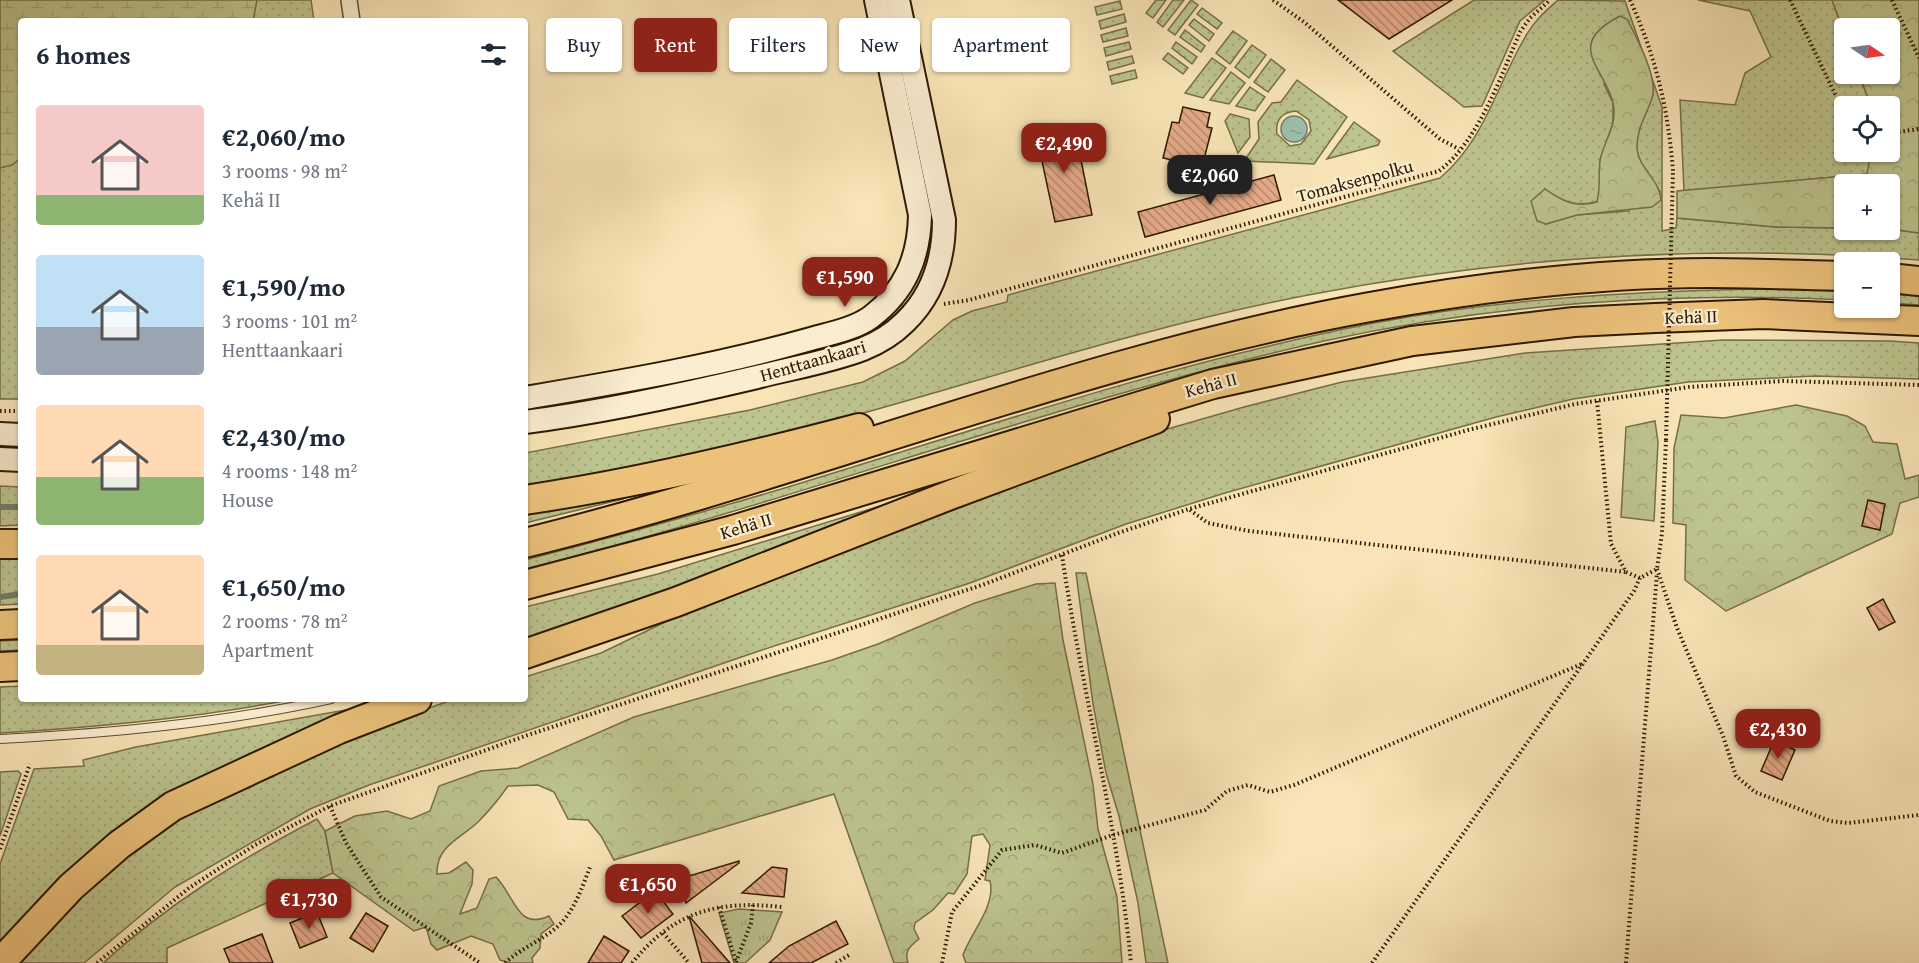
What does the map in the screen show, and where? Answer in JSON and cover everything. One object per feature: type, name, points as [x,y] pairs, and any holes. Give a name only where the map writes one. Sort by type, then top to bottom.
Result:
[{"type":"highway","points":[[528,542],[710,494],[909,431],[1174,352],[1373,306],[1499,288],[1600,278],[1706,273],[1834,276]]},
{"type":"highway","points":[[1900,279],[1919,281]]},
{"type":"highway","name":"Kehä II","points":[[528,584],[733,530],[1213,384],[1412,341],[1574,322],[1763,314],[1919,321]]},
{"type":"highway","points":[[528,653],[676,602],[950,495],[1153,420],[1213,384]]},
{"type":"highway","points":[[528,499],[664,476],[754,456],[866,426],[909,431]]},
{"type":"highway","points":[[0,544],[18,544]]},
{"type":"highway","points":[[0,625],[18,624]]},
{"type":"highway","points":[[0,667],[18,666]]},
{"type":"highway","points":[[0,963],[71,886],[119,845],[173,806],[339,729],[409,702]]},
{"type":"main road","name":"Henttaankaari","points":[[528,397],[675,370],[781,347],[853,326],[868,319],[894,296],[904,283],[914,260],[920,238],[920,215],[876,0]]},
{"type":"main road","name":"Henttaankaari","points":[[528,421],[717,386],[842,357],[879,341],[904,323],[926,297],[938,268],[944,244],[944,220],[898,0]]},
{"type":"main road","points":[[0,435],[18,435]]},
{"type":"main road","points":[[0,459],[18,460]]},
{"type":"street","points":[[350,0],[352,18]]},
{"type":"lane","points":[[0,739],[97,734],[181,724],[313,702]]},
{"type":"path","points":[[1273,0],[1304,22],[1440,139],[1459,149]]},
{"type":"path","name":"Tomaksenpolku","points":[[944,296],[939,305],[969,300],[1430,175],[1447,165],[1459,149],[1492,95],[1520,32],[1530,18],[1551,0]]},
{"type":"path","points":[[1626,963],[1657,569],[1662,533],[1673,171],[1668,116],[1661,82],[1630,0]]},
{"type":"path","points":[[1790,0],[1836,96]]},
{"type":"path","points":[[1892,0],[1919,58]]},
{"type":"path","points":[[1900,132],[1919,129]]},
{"type":"path","points":[[97,963],[189,888],[255,845],[330,806],[518,738],[885,619],[1062,555],[1118,532],[1189,509],[1468,430],[1597,401],[1689,387],[1783,381],[1919,385]]},
{"type":"path","points":[[1597,401],[1611,544],[1626,572]]},
{"type":"path","points":[[0,411],[18,411]]},
{"type":"path","points":[[1189,509],[1208,523],[1249,531],[1626,572],[1640,578]]},
{"type":"path","points":[[1062,555],[1072,626],[1125,898],[1131,963]]},
{"type":"path","points":[[1372,963],[1584,663],[1634,591],[1640,578],[1657,569]]},
{"type":"path","points":[[1657,569],[1677,628],[1723,735],[1736,776],[1755,792],[1830,821],[1848,823],[1919,815]]},
{"type":"path","points":[[942,963],[952,912],[1002,850],[1035,844],[1062,852],[1113,835],[1205,810],[1227,791],[1248,785],[1270,792],[1584,663]]},
{"type":"path","points":[[0,849],[30,764]]},
{"type":"path","points":[[330,806],[346,843],[381,897],[480,963]]},
{"type":"path","points":[[505,963],[519,951],[554,930],[573,908],[590,867]]},
{"type":"path","points":[[632,963],[645,946],[682,918],[719,907],[753,904],[782,907]]},
{"type":"path","points":[[736,963],[750,923],[753,904]]},
{"type":"path","points":[[719,907],[736,963]]},
{"type":"path","points":[[663,933],[689,963]]},
{"type":"path","points":[[836,963],[849,955]]},
{"type":"green space","points":[[0,0],[311,0],[314,18],[18,18],[18,399],[0,399]]},
{"type":"green space","points":[[0,0],[257,0],[254,18],[18,18],[18,160],[12,165],[0,168]]},
{"type":"green space","points":[[1156,0],[1166,0],[1153,18],[1146,13]]},
{"type":"green space","points":[[1173,0],[1184,0],[1163,27],[1157,22]]},
{"type":"green space","points":[[1191,0],[1198,5],[1175,35],[1168,30]]},
{"type":"green space","points":[[1474,0],[1545,0],[1520,21],[1482,106],[1464,107],[1393,51]]},
{"type":"green space","points":[[1558,0],[1625,1],[1662,107],[1662,231],[1676,228],[1677,218],[1776,227],[1834,228],[1834,240],[1900,240],[1900,230],[1919,233],[1919,260],[1900,259],[1900,252],[1612,257],[1460,271],[1384,282],[1308,295],[1162,328],[874,410],[704,455],[528,486],[528,452],[750,410],[863,382],[905,361],[953,320],[972,311],[1007,302],[1008,295],[1440,178],[1456,163],[1480,128],[1527,34],[1537,20]],"holes":[[[1604,84],[1653,95],[1640,127],[1637,143],[1639,160],[1660,192],[1628,211],[1577,215],[1546,224],[1545,189],[1576,204],[1597,202],[1602,185],[1600,160],[1613,123],[1613,103]]]},
{"type":"green space","points":[[1698,0],[1832,0],[1839,18],[1834,18],[1834,84],[1863,84],[1867,96],[1834,96],[1834,162],[1870,162],[1868,174],[1834,174],[1834,177],[1684,191],[1680,100],[1735,105],[1745,73],[1771,57],[1750,11]]},
{"type":"green space","points":[[1832,0],[1919,0],[1919,233],[1900,230],[1900,174],[1867,174],[1869,162],[1900,162],[1900,96],[1867,96],[1863,84],[1900,84],[1900,18],[1839,18]]},
{"type":"green space","points":[[1120,1],[1122,9],[1097,15],[1095,7]]},
{"type":"green space","points":[[1202,8],[1222,23],[1217,29],[1197,14]]},
{"type":"green space","points":[[1124,14],[1126,22],[1101,29],[1099,21]]},
{"type":"green space","points":[[1620,16],[1627,19],[1650,69],[1652,98],[1640,127],[1637,146],[1641,161],[1657,186],[1661,200],[1652,207],[1577,215],[1546,224],[1537,221],[1531,201],[1545,189],[1570,203],[1597,202],[1600,161],[1612,127],[1614,112],[1609,90],[1592,57],[1591,47],[1594,37],[1603,27]]},
{"type":"green space","points":[[1194,19],[1214,34],[1209,41],[1189,25]]},
{"type":"green space","points":[[1126,28],[1128,36],[1103,42],[1101,35]]},
{"type":"green space","points":[[1185,30],[1205,46],[1201,52],[1180,37]]},
{"type":"green space","points":[[1233,31],[1247,41],[1230,64],[1216,53]]},
{"type":"green space","points":[[1129,42],[1131,49],[1106,56],[1104,48]]},
{"type":"green space","points":[[1176,42],[1197,57],[1192,64],[1172,48]]},
{"type":"green space","points":[[1252,45],[1266,55],[1249,78],[1235,67]]},
{"type":"green space","points":[[1168,53],[1188,68],[1183,74],[1163,59]]},
{"type":"green space","points":[[1132,56],[1134,63],[1109,70],[1107,62]]},
{"type":"green space","points":[[1212,58],[1226,68],[1203,98],[1185,93]]},
{"type":"green space","points":[[1271,59],[1285,70],[1268,92],[1254,82]]},
{"type":"green space","points":[[1135,70],[1137,78],[1112,84],[1110,76]]},
{"type":"green space","points":[[1231,72],[1245,83],[1229,104],[1210,100]]},
{"type":"green space","points":[[1297,80],[1347,117],[1314,164],[1244,161],[1259,139],[1258,122],[1272,103],[1281,102]],"holes":[[[1296,111],[1309,120],[1311,131],[1301,144],[1290,146],[1277,134],[1278,121],[1287,113]]]},
{"type":"green space","points":[[1250,87],[1265,97],[1255,111],[1236,106]]},
{"type":"green space","points":[[1230,114],[1249,119],[1250,137],[1238,153],[1225,121]]},
{"type":"green space","points":[[1354,122],[1380,141],[1378,145],[1327,159]]},
{"type":"green space","points":[[1834,177],[1834,228],[1776,227],[1677,218],[1677,191]]},
{"type":"green space","points":[[1753,289],[1834,291],[1834,300],[1714,297],[1583,303],[1452,318],[1324,341],[1123,393],[725,514],[528,568],[528,559],[755,497],[1006,419],[1225,357],[1299,339],[1421,315],[1515,302],[1610,295]]},
{"type":"green space","points":[[1900,295],[1919,296],[1919,305],[1900,304]]},
{"type":"green space","points":[[899,303],[906,309],[871,336],[778,364],[528,414],[528,405],[570,398]]},
{"type":"green space","points":[[1723,340],[1890,341],[1919,343],[1919,379],[1815,376],[1688,382],[1573,399],[1496,417],[1225,493],[1126,524],[970,583],[756,652],[369,785],[310,809],[175,887],[84,963],[18,963],[76,898],[141,842],[204,801],[328,745],[446,702],[528,702],[528,676],[601,653],[690,610],[1157,432],[1342,382],[1525,353]]},
{"type":"green space","points":[[1796,405],[1847,416],[1865,426],[1873,442],[1897,444],[1905,479],[1919,475],[1919,497],[1900,503],[1892,534],[1726,611],[1685,580],[1686,525],[1673,523],[1674,448],[1681,415],[1724,418]]},
{"type":"green space","points":[[1655,421],[1658,442],[1654,521],[1621,517],[1626,427]]},
{"type":"green space","points":[[0,486],[18,487],[18,525],[0,526]]},
{"type":"green space","points":[[628,495],[623,499],[528,522],[528,511]]},
{"type":"green space","points":[[903,499],[903,502],[528,642],[528,606],[658,574]]},
{"type":"green space","points":[[0,554],[18,555],[18,604],[0,605]]},
{"type":"green space","points":[[1076,573],[1086,573],[1168,963],[1146,963],[1138,903],[1119,816],[1106,773],[1093,704]]},
{"type":"green space","points":[[1055,583],[1063,640],[1093,784],[1098,829],[1117,897],[1122,963],[966,963],[963,955],[982,919],[991,890],[990,881],[985,880],[990,845],[983,834],[972,836],[967,874],[954,894],[948,893],[933,910],[915,923],[914,929],[919,939],[909,949],[908,963],[894,963],[834,794],[614,860],[601,836],[588,820],[568,819],[554,792],[538,785],[508,786],[478,822],[450,844],[440,856],[437,874],[449,873],[466,862],[473,870],[472,884],[460,914],[477,908],[489,879],[496,877],[523,915],[530,919],[549,916],[554,924],[541,934],[540,948],[532,958],[533,963],[511,963],[500,960],[493,944],[471,936],[437,950],[431,944],[426,927],[414,931],[333,873],[325,831],[355,816],[387,811],[411,819],[430,811],[439,786],[481,771],[518,768],[634,717],[832,660],[878,644],[975,603],[1036,584]]},
{"type":"green space","points":[[18,640],[18,650],[0,651],[0,641]]},
{"type":"green space","points":[[18,686],[18,702],[276,702],[148,721],[0,733],[0,687]]},
{"type":"green space","points":[[353,710],[342,718],[263,749],[200,779],[0,946],[0,864],[34,769],[84,766],[83,760],[136,747]]},
{"type":"green space","points":[[18,771],[21,774],[0,836],[0,772]]},
{"type":"green space","points":[[317,819],[325,831],[333,873],[167,948],[167,963],[103,963],[153,921],[205,884]]},
{"type":"green space","points":[[739,909],[782,912],[770,940],[745,963],[734,963],[719,913]]},
{"type":"water","points":[[1294,116],[1303,120],[1307,129],[1303,138],[1294,142],[1285,138],[1281,129],[1285,120]]},
{"type":"building","points":[[1338,0],[1452,0],[1389,39]]},
{"type":"building","points":[[1183,107],[1210,113],[1207,127],[1212,128],[1202,167],[1163,158],[1172,122],[1179,123]]},
{"type":"building","points":[[1074,125],[1092,215],[1055,222],[1036,133]]},
{"type":"building","points":[[1274,175],[1281,200],[1145,237],[1138,212]]},
{"type":"building","points":[[1868,500],[1885,504],[1880,530],[1862,526]]},
{"type":"building","points":[[1883,599],[1895,622],[1879,630],[1867,608]]},
{"type":"building","points":[[1774,741],[1795,750],[1782,780],[1761,771]]},
{"type":"building","points":[[739,861],[739,863],[686,903],[679,879]]},
{"type":"building","points":[[772,867],[787,869],[784,897],[742,893]]},
{"type":"building","points":[[655,891],[673,914],[641,938],[622,916]]},
{"type":"building","points":[[317,912],[327,937],[300,948],[290,923]]},
{"type":"building","points":[[366,913],[388,926],[373,952],[350,938]]},
{"type":"building","points":[[689,916],[730,963],[702,963]]},
{"type":"building","points":[[836,921],[848,944],[811,963],[769,963],[789,946]]},
{"type":"building","points":[[262,934],[273,963],[230,963],[224,949]]},
{"type":"building","points":[[604,936],[629,951],[621,963],[588,963]]},
{"type":"waterway","points":[[0,507],[18,507]]},
{"type":"waterway","points":[[0,597],[18,594]]}]
